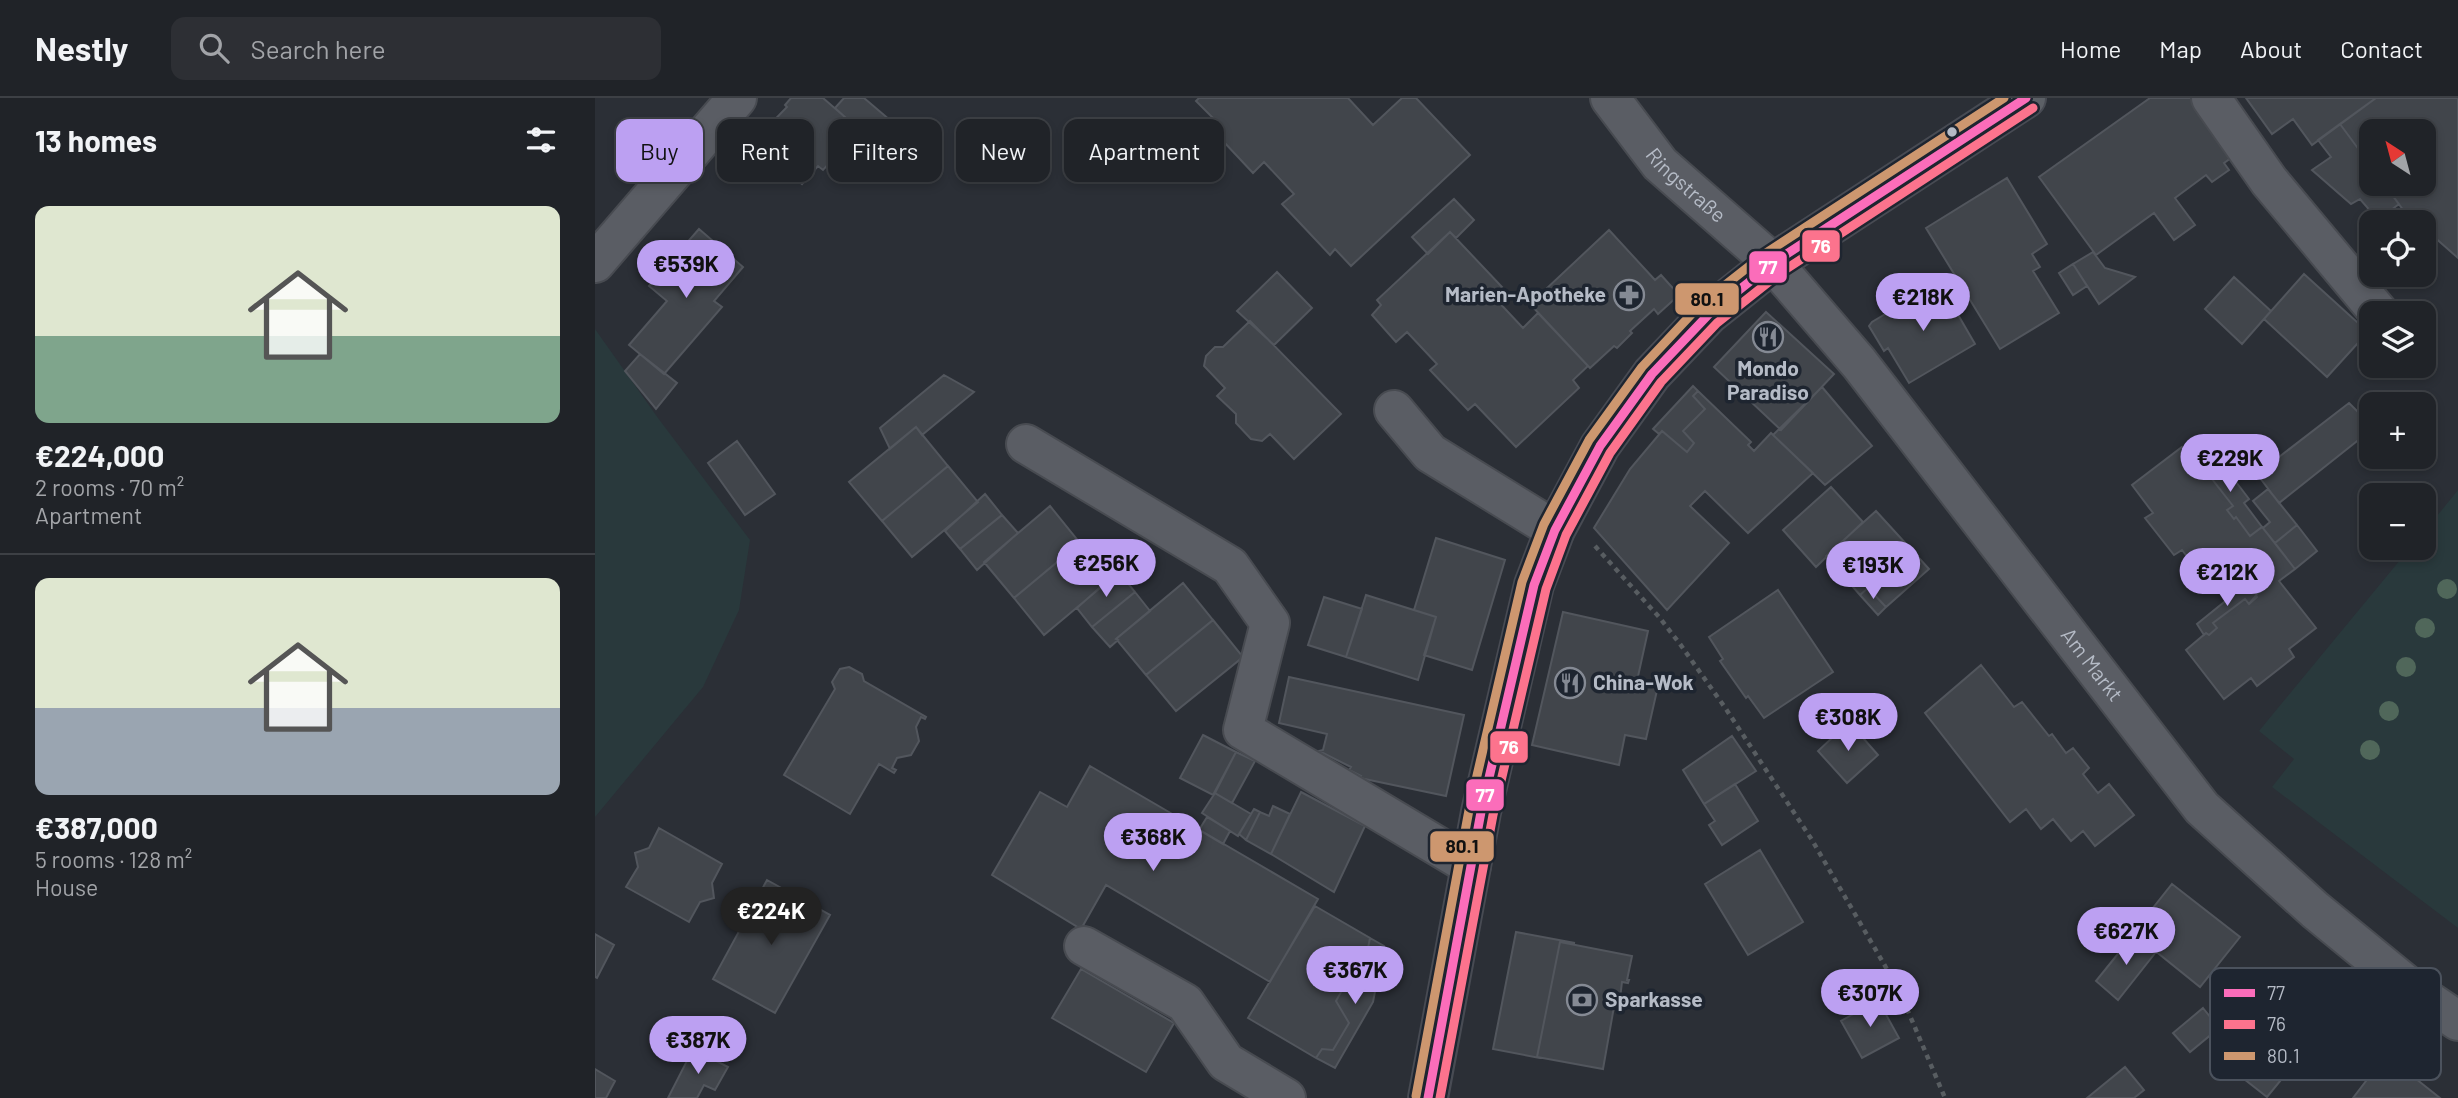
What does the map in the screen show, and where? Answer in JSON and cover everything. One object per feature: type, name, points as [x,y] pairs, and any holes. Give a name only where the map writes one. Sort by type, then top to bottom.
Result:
[{"type":"main road","points":[[1428,1098],[1481,812],[1534,585],[1559,520],[1600,446],[1652,374],[1709,314],[1773,262],[2026,98]]},
{"type":"street","points":[[595,263],[737,98]]},
{"type":"street","name":"Ringstraße","points":[[1610,98],[1660,164],[1773,262]]},
{"type":"street","points":[[2211,98],[2269,181],[2369,301]]},
{"type":"street","name":"Am Markt","points":[[1773,262],[1859,363],[2202,808],[2325,918],[2386,968]]},
{"type":"street","points":[[1394,410],[1430,453],[1559,520]]},
{"type":"street","points":[[1026,444],[1230,565],[1270,623],[1243,730],[1471,866]]},
{"type":"street","points":[[1084,946],[1185,1003],[1226,1062],[1286,1098]]},
{"type":"street","name":"Am Markt","points":[[2441,1009],[2458,1021]]},
{"type":"path","points":[[1559,520],[1659,617],[1726,709],[1812,840],[1899,990],[1945,1098]]},
{"type":"shaded area","points":[[595,329],[750,540],[739,610],[703,687],[595,817]]},
{"type":"shaded area","points":[[2458,490],[2458,928],[2272,787],[2294,759],[2259,731],[2400,560],[2436,560],[2436,517]]},
{"type":"building","points":[[791,98],[823,98],[847,119],[828,119],[828,164],[823,170],[818,166],[814,170],[814,119],[775,119],[787,107],[785,105]]},
{"type":"building","points":[[844,98],[864,98],[889,119],[847,119],[835,108]]},
{"type":"building","points":[[1199,98],[1348,98],[1373,125],[1402,98],[1416,98],[1470,155],[1351,266],[1335,249],[1330,255],[1282,204],[1294,194],[1264,162],[1253,173],[1224,142],[1224,119],[1212,119],[1196,101]]},
{"type":"building","points":[[2150,98],[2193,98],[2234,156],[2224,163],[2229,170],[2212,182],[2206,175],[2175,198],[2195,225],[2174,240],[2154,213],[2096,255],[2039,177]]},
{"type":"building","points":[[2246,98],[2376,98],[2312,145],[2293,119],[2272,134]]},
{"type":"building","points":[[2376,98],[2458,98],[2458,258],[2436,239],[2436,210],[2403,210],[2393,196],[2436,196],[2436,119],[2359,119],[2359,150],[2340,124]]},
{"type":"building","points":[[2340,124],[2359,150],[2359,196],[2393,196],[2399,204],[2391,210],[2369,210],[2360,199],[2351,204],[2312,170],[2331,157],[2318,140]]},
{"type":"building","points":[[2007,178],[2047,244],[2032,254],[2040,267],[2033,271],[2059,313],[2000,349],[1926,228]]},
{"type":"building","points":[[1454,199],[1474,220],[1456,238],[1450,232],[1428,254],[1412,237]]},
{"type":"building","points":[[699,229],[743,267],[714,301],[722,307],[664,374],[629,345],[667,301],[649,286]]},
{"type":"building","points":[[1609,230],[1655,280],[1661,275],[1679,295],[1658,314],[1654,309],[1630,331],[1632,333],[1617,348],[1614,346],[1590,368],[1530,304]]},
{"type":"building","points":[[1450,232],[1502,287],[1493,296],[1523,328],[1538,313],[1588,366],[1573,380],[1579,388],[1516,447],[1475,404],[1468,410],[1430,370],[1437,364],[1407,332],[1396,342],[1372,315],[1381,305],[1377,300]]},
{"type":"building","points":[[2093,252],[2105,268],[2135,277],[2099,304],[2073,264]]},
{"type":"building","points":[[2073,264],[2087,286],[2073,295],[2059,273]]},
{"type":"building","points":[[1277,272],[1312,308],[1274,345],[1237,311]]},
{"type":"building","points":[[2304,274],[2359,324],[2359,342],[2327,377],[2264,319]]},
{"type":"building","points":[[2234,277],[2271,311],[2242,344],[2205,309]]},
{"type":"building","points":[[1939,282],[1975,344],[1909,383],[1888,348],[1884,351],[1869,326]]},
{"type":"building","points":[[1766,312],[1834,374],[1781,430],[1714,367]]},
{"type":"building","points":[[1250,321],[1341,414],[1294,459],[1270,434],[1262,441],[1251,439],[1236,423],[1236,414],[1217,396],[1225,388],[1204,366],[1206,356],[1215,347],[1223,347]]},
{"type":"building","points":[[640,354],[677,383],[656,409],[625,371]]},
{"type":"building","points":[[944,375],[974,392],[922,435],[916,427],[890,449],[880,428]]},
{"type":"building","points":[[1693,386],[1698,391],[1693,396],[1705,409],[1683,431],[1694,443],[1687,452],[1662,431],[1659,434],[1653,429]]},
{"type":"building","points":[[1822,387],[1872,446],[1825,485],[1773,435]]},
{"type":"building","points":[[1698,391],[1751,442],[1748,445],[1754,451],[1771,433],[1813,473],[1748,533],[1705,491],[1690,506],[1729,543],[1667,610],[1594,528],[1630,469],[1662,431],[1687,452],[1694,443],[1683,431],[1705,409],[1693,396]]},
{"type":"building","points":[[2349,403],[2359,413],[2359,440],[2279,503],[2257,474]]},
{"type":"building","points":[[916,427],[948,466],[882,521],[849,482]]},
{"type":"building","points":[[737,441],[775,494],[745,515],[708,463]]},
{"type":"building","points":[[2182,447],[2203,478],[2208,474],[2233,506],[2227,510],[2234,519],[2236,517],[2250,536],[2262,527],[2295,569],[2279,581],[2316,628],[2289,649],[2294,657],[2257,686],[2251,678],[2224,699],[2186,650],[2206,633],[2209,635],[2217,628],[2213,623],[2245,599],[2249,604],[2258,593],[2230,557],[2203,577],[2182,550],[2174,555],[2145,518],[2153,513],[2132,485]]},
{"type":"building","points":[[2208,457],[2214,464],[2220,461],[2249,499],[2244,503],[2262,527],[2250,536],[2236,517],[2234,519],[2227,510],[2233,506],[2208,474],[2203,478],[2196,469],[2196,465]]},
{"type":"building","points":[[948,466],[978,502],[912,557],[882,521]]},
{"type":"building","points":[[1831,487],[1863,522],[1816,567],[1783,530]]},
{"type":"building","points":[[2268,489],[2297,525],[2275,543],[2263,528],[2270,522],[2253,501]]},
{"type":"building","points":[[985,494],[1002,515],[960,549],[945,531]]},
{"type":"building","points":[[1050,506],[1080,543],[1014,598],[984,562]]},
{"type":"building","points":[[1876,511],[1929,569],[1886,607],[1868,588],[1860,595],[1826,556]]},
{"type":"building","points":[[1002,515],[1018,533],[977,570],[960,549]]},
{"type":"building","points":[[2297,525],[2317,551],[2295,569],[2275,543]]},
{"type":"building","points":[[1436,538],[1505,560],[1472,670],[1424,655],[1436,617],[1414,610]]},
{"type":"building","points":[[1080,543],[1111,579],[1044,635],[1014,598]]},
{"type":"building","points":[[1118,571],[1135,592],[1092,627],[1077,608]]},
{"type":"building","points":[[2249,582],[2258,593],[2257,597],[2249,604],[2245,599],[2213,623],[2217,628],[2209,635],[2204,635],[2197,624]]},
{"type":"building","points":[[1183,583],[1213,620],[1146,675],[1116,639]]},
{"type":"building","points":[[1868,588],[1886,607],[1878,615],[1860,595]]},
{"type":"building","points":[[1778,590],[1833,672],[1764,718],[1720,661],[1723,659],[1709,637]]},
{"type":"building","points":[[1135,592],[1150,611],[1110,647],[1092,627]]},
{"type":"building","points":[[1366,595],[1436,617],[1418,680],[1346,657]]},
{"type":"building","points":[[1324,597],[1362,609],[1346,657],[1308,645]]},
{"type":"building","points":[[1563,612],[1648,631],[1637,681],[1658,686],[1646,739],[1625,735],[1619,765],[1532,745]]},
{"type":"building","points":[[1213,620],[1243,657],[1176,711],[1146,675]]},
{"type":"building","points":[[1981,665],[2014,707],[2022,702],[2066,753],[2073,748],[2089,768],[2083,774],[2098,793],[2109,784],[2134,815],[2095,846],[2083,831],[2071,841],[2053,819],[2041,829],[2026,809],[2010,822],[1925,713]]},
{"type":"building","points":[[849,667],[862,674],[864,681],[926,717],[921,717],[916,727],[919,741],[911,755],[897,758],[892,768],[896,770],[894,773],[879,764],[850,814],[784,775],[835,689],[832,682],[840,669]]},
{"type":"building","points":[[1289,677],[1464,715],[1446,796],[1360,778],[1361,776],[1349,770],[1351,767],[1319,751],[1323,750],[1327,734],[1279,723]]},
{"type":"building","points":[[1849,722],[1878,755],[1847,783],[1818,751]]},
{"type":"building","points":[[1203,735],[1236,752],[1213,795],[1180,778]]},
{"type":"building","points":[[1732,736],[1756,771],[1704,804],[1683,770]]},
{"type":"building","points":[[1236,752],[1255,761],[1232,803],[1215,793]]},
{"type":"building","points":[[1090,766],[1318,899],[1270,982],[1106,885],[1081,929],[992,875],[1040,792],[1067,807]]},
{"type":"building","points":[[1735,784],[1758,821],[1722,845],[1709,825],[1715,821],[1704,804]]},
{"type":"building","points":[[1301,792],[1365,826],[1334,892],[1271,854]]},
{"type":"building","points":[[1215,793],[1251,814],[1238,836],[1202,813]]},
{"type":"building","points":[[1273,806],[1290,814],[1271,854],[1246,840],[1260,812],[1269,816]]},
{"type":"building","points":[[1254,809],[1260,812],[1246,840],[1239,834]]},
{"type":"building","points":[[1207,817],[1230,831],[1223,844],[1199,830]]},
{"type":"building","points":[[659,828],[722,864],[712,883],[714,898],[700,902],[689,922],[626,887],[638,867],[635,853],[649,848]]},
{"type":"building","points":[[1760,850],[1803,922],[1748,955],[1705,884]]},
{"type":"building","points":[[767,880],[830,915],[775,1013],[713,979]]},
{"type":"building","points":[[2172,884],[2240,937],[2215,968],[2210,968],[2210,974],[2200,987],[2133,933]]},
{"type":"building","points":[[1315,906],[1370,938],[1368,948],[1372,950],[1365,985],[1345,985],[1336,1001],[1349,1023],[1333,1050],[1322,1049],[1316,1058],[1248,1018]]},
{"type":"building","points":[[1516,932],[1575,943],[1560,942],[1537,1057],[1540,1058],[1493,1049]]},
{"type":"building","points":[[595,934],[614,945],[597,978],[595,977]]},
{"type":"building","points":[[2134,934],[2156,952],[2118,1000],[2096,981]]},
{"type":"building","points":[[1370,938],[1384,946],[1373,1002],[1335,1068],[1316,1058],[1322,1049],[1333,1050],[1349,1023],[1336,1001],[1345,985],[1365,985],[1372,950],[1368,948]]},
{"type":"building","points":[[1560,942],[1632,956],[1628,983],[1622,982],[1620,999],[1625,1000],[1624,1003],[1615,1001],[1603,1069],[1537,1057]]},
{"type":"building","points":[[1081,969],[1174,1023],[1146,1072],[1052,1018]]},
{"type":"building","points":[[1878,1000],[1899,1038],[1862,1058],[1841,1021]]},
{"type":"building","points":[[2203,1008],[2210,1017],[2210,1035],[2190,1052],[2173,1033]]},
{"type":"building","points":[[693,1049],[728,1067],[715,1090],[704,1085],[697,1098],[668,1098]]},
{"type":"building","points":[[2125,1067],[2144,1090],[2134,1098],[2087,1098]]},
{"type":"building","points":[[595,1069],[615,1081],[606,1098],[595,1098]]},
{"type":"building","points":[[2245,1080],[2281,1080],[2267,1097]]},
{"type":"building","points":[[2367,1080],[2417,1080],[2440,1098],[2353,1098]]},
{"type":"transit line","name":"80.1","points":[[1416,1096],[1469,810],[1522,582],[1544,524],[1589,440],[1642,367],[1701,304],[1766,253],[2004,98]]},
{"type":"transit line","name":"77","points":[[1428,1098],[1481,812],[1534,585],[1555,530],[1600,446],[1652,374],[1709,314],[1773,263],[2026,98]]},
{"type":"transit line","name":"76","points":[[1440,1098],[1493,815],[1546,589],[1566,535],[1610,453],[1661,382],[1717,323],[1780,273],[2033,108]]},
{"type":"place","name":"Marien-Apotheke","points":[[1629,295]]},
{"type":"place","name":"Mondo Paradiso","points":[[1768,337]]},
{"type":"place","name":"China-Wok","points":[[1570,683]]},
{"type":"place","name":"Sparkasse","points":[[1582,1000]]}]
